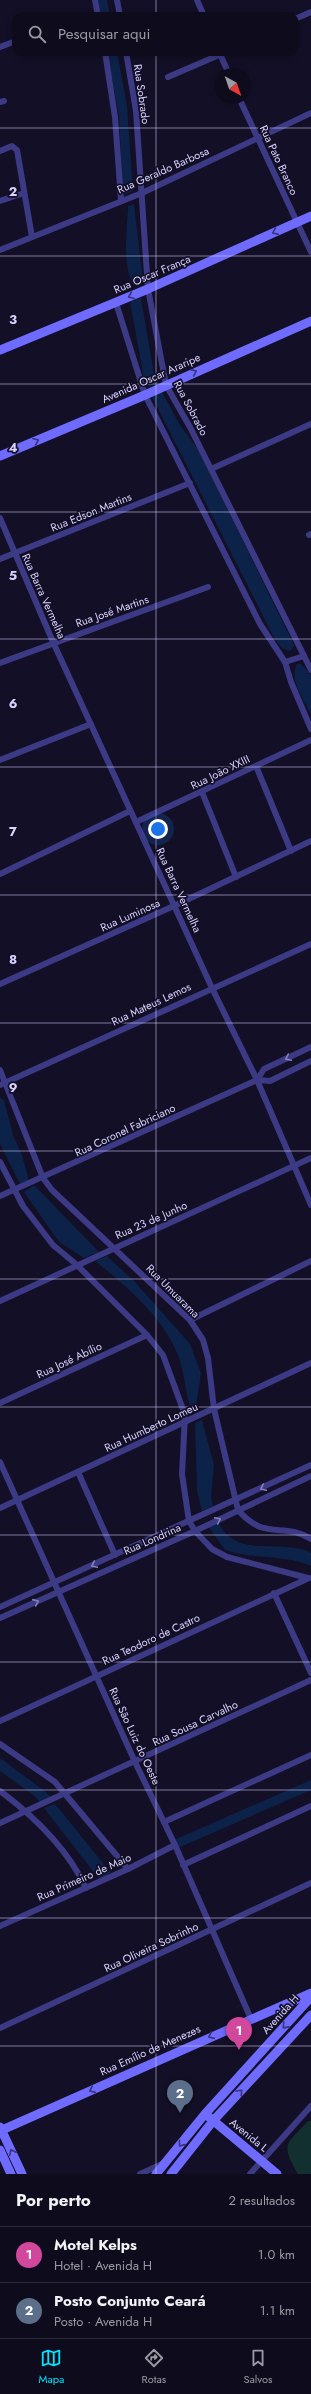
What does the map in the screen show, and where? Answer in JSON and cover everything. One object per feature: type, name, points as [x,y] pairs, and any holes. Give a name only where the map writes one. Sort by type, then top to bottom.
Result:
[{"type":"street","points":[[95,0],[97,12]]},
{"type":"street","points":[[117,0],[119,12]]},
{"type":"street","points":[[197,0],[202,12]]},
{"type":"street","points":[[299,17],[311,12]]},
{"type":"street","points":[[0,47],[12,42]]},
{"type":"street","points":[[106,56],[115,117],[121,200]]},
{"type":"street","name":"Rua Sobrado","points":[[127,56],[136,110],[148,289],[166,384],[211,469],[311,670]]},
{"type":"street","points":[[168,77],[215,56]]},
{"type":"street","points":[[223,56],[227,68]]},
{"type":"street","name":"Rua Pato Branco","points":[[242,104],[256,138],[311,252]]},
{"type":"street","name":"Rua Geraldo Barbosa","points":[[0,250],[121,200],[142,193],[256,138],[311,114]]},
{"type":"street","points":[[0,151],[12,146],[17,150],[32,237]]},
{"type":"street","points":[[0,201],[24,193]]},
{"type":"street","name":"Rua Oscar França","points":[[0,350],[148,289],[311,216]]},
{"type":"street","points":[[116,302],[145,395],[260,624],[285,662],[291,682],[311,729]]},
{"type":"street","name":"Avenida Oscar Araripe","points":[[0,456],[145,395],[166,384],[311,321]]},
{"type":"street","points":[[211,469],[311,424]]},
{"type":"street","name":"Rua Edson Martins","points":[[0,559],[190,483]]},
{"type":"street","name":"Rua Barra Vermelha","points":[[0,518],[14,554],[130,811],[176,906],[212,988],[257,1080],[311,1205]]},
{"type":"street","name":"Rua José Martins","points":[[0,663],[208,587]]},
{"type":"street","points":[[285,662],[304,656]]},
{"type":"street","points":[[0,760],[91,724]]},
{"type":"street","name":"Rua João XXIII","points":[[136,822],[311,740]]},
{"type":"street","points":[[256,766],[291,850]]},
{"type":"street","points":[[202,792],[236,877]]},
{"type":"street","points":[[0,874],[130,811]]},
{"type":"street","name":"Rua Luminosa","points":[[0,984],[176,906],[311,841]]},
{"type":"street","name":"Rua Mateus Lemos","points":[[0,1085],[311,944]]},
{"type":"street","name":"Rua Coronel Fabriciano","points":[[257,1080],[264,1069],[311,1047]]},
{"type":"street","name":"Rua Coronel Fabriciano","points":[[0,1196],[43,1178],[257,1080],[270,1081],[311,1061]]},
{"type":"street","name":"Rua Umuarama","points":[[0,1070],[43,1178],[52,1190],[190,1320],[203,1340],[214,1409],[237,1500],[238,1510]]},
{"type":"street","name":"Rua 23 de Junho","points":[[0,1301],[311,1158]]},
{"type":"street","points":[[0,1162],[33,1221],[53,1245],[77,1265],[147,1335],[163,1355],[185,1415],[182,1474],[189,1521],[195,1531],[212,1549],[227,1557],[309,1577]]},
{"type":"street","points":[[190,1320],[311,1261]]},
{"type":"street","name":"Rua José Abílio","points":[[0,1403],[147,1335]]},
{"type":"street","name":"Rua Humberto Lomeu","points":[[0,1508],[311,1363]]},
{"type":"street","name":"Rua São Luiz do Oeste","points":[[0,1462],[135,1762],[175,1845],[251,2018]]},
{"type":"street","name":"Rua Londrina","points":[[0,1607],[54,1584],[311,1465]]},
{"type":"street","points":[[78,1472],[115,1555]]},
{"type":"street","name":"Rua Londrina","points":[[0,1618],[195,1531],[311,1476]]},
{"type":"street","points":[[284,1478],[288,1486]]},
{"type":"street","points":[[238,1510],[249,1523],[258,1527],[295,1532],[311,1538]]},
{"type":"street","name":"Rua Teodoro de Castro","points":[[0,1721],[309,1577]]},
{"type":"street","points":[[274,1593],[311,1674]]},
{"type":"street","name":"Rua Sousa Carvalho","points":[[0,1823],[311,1680]]},
{"type":"street","points":[[0,1744],[40,1769],[66,1793],[128,1869]]},
{"type":"street","points":[[164,1822],[311,1755]]},
{"type":"street","points":[[0,1790],[28,1811],[75,1866],[86,1888]]},
{"type":"street","points":[[183,1865],[311,1806]]},
{"type":"street","name":"Rua Primeiro de Maio","points":[[0,1926],[128,1869],[175,1845]]},
{"type":"street","name":"Rua Oliveira Sobrinho","points":[[0,2028],[172,1950],[212,1929],[311,1883]]},
{"type":"street","name":"Rua Emílio de Menezes","points":[[0,2130],[251,2018],[311,1993]]},
{"type":"street","name":"Avenida H","points":[[156,2174],[205,2114],[311,1997]]},
{"type":"street","name":"Avenida H","points":[[170,2174],[213,2121],[311,2015]]},
{"type":"street","points":[[250,2174],[311,2106]]},
{"type":"street","name":"Avenida L","points":[[205,2114],[277,2174]]},
{"type":"street","points":[[0,2130],[22,2174]]},
{"type":"street","points":[[0,2150],[11,2174]]},
{"type":"street","points":[[140,2174],[165,2163]]},
{"type":"green space","points":[[308,2121],[311,2121],[311,2174],[298,2174],[292,2164],[287,2150],[290,2140]]},
{"type":"water","points":[[98,0],[107,0],[109,12],[100,12]]},
{"type":"water","points":[[108,56],[118,56],[127,106],[133,191],[123,195],[119,116]]},
{"type":"water","points":[[134,204],[142,273],[139,282],[133,285],[127,267],[126,247],[128,206]]},
{"type":"water","points":[[141,298],[154,374],[158,382],[148,387],[144,379],[130,302]]},
{"type":"water","points":[[162,392],[180,425],[199,451],[292,641],[294,646],[290,651],[283,648],[272,634],[152,397]]},
{"type":"water","points":[[297,664],[301,664],[311,675],[311,714],[298,690],[296,683],[295,670]]},
{"type":"water","points":[[0,1098],[4,1100],[13,1135],[22,1155],[29,1181],[21,1186],[0,1144]]},
{"type":"water","points":[[34,1185],[99,1252],[84,1258],[59,1242],[24,1192]]},
{"type":"water","points":[[107,1256],[135,1282],[190,1344],[201,1373],[196,1407],[191,1409],[179,1358],[173,1344],[164,1330],[155,1317],[132,1292],[95,1261]]},
{"type":"water","points":[[202,1420],[214,1465],[211,1497],[213,1506],[202,1511],[197,1491],[195,1423]]},
{"type":"water","points":[[218,1522],[232,1539],[241,1543],[303,1549],[311,1553],[311,1566],[291,1560],[247,1555],[225,1550],[208,1526]]},
{"type":"water","points":[[0,1758],[46,1792],[51,1798],[40,1803],[36,1797],[0,1771]]},
{"type":"water","points":[[311,1780],[311,1790],[178,1848],[174,1840]]},
{"type":"water","points":[[55,1804],[111,1873],[99,1879],[44,1808]]},
{"type":"place","name":"Motel Kelps","points":[[239,2050]]},
{"type":"place","name":"Posto Conjunto Ceará","points":[[180,2113]]}]
